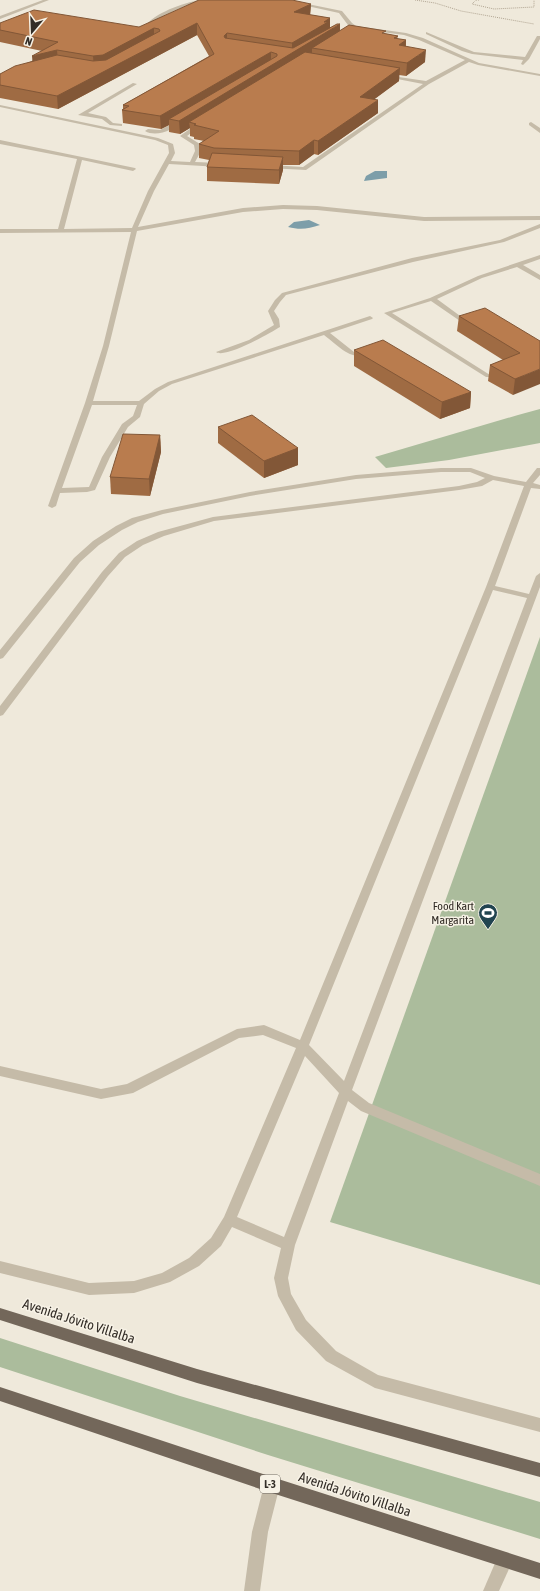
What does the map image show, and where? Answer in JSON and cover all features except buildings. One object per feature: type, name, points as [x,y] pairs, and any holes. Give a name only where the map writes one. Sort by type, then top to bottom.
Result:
[{"type":"main road","name":"Avenida Jóvito Villalba","points":[[0,1314],[197,1376],[540,1470]]},
{"type":"main road","name":"Avenida Jóvito Villalba","points":[[0,1394],[272,1485],[540,1572]]},
{"type":"street","points":[[0,18],[47,0]]},
{"type":"street","points":[[141,33],[152,21],[190,3],[205,0]]},
{"type":"street","points":[[282,0],[340,12],[350,24],[355,27],[421,39],[467,61],[540,75]]},
{"type":"street","points":[[323,16],[321,12],[325,9]]},
{"type":"street","points":[[428,33],[464,50],[474,53],[527,59]]},
{"type":"street","points":[[517,71],[527,59],[539,37]]},
{"type":"street","points":[[267,167],[304,169],[426,83],[467,61]]},
{"type":"street","points":[[381,75],[426,83]]},
{"type":"street","points":[[71,120],[135,84]]},
{"type":"street","points":[[0,100],[19,104],[11,108]]},
{"type":"street","points":[[0,106],[156,139],[170,144],[172,153],[151,191],[134,230],[106,346],[90,403],[52,506]]},
{"type":"street","points":[[83,114],[104,118],[112,124],[127,127]]},
{"type":"street","points":[[143,130],[161,132],[189,116]]},
{"type":"street","points":[[192,163],[198,151],[197,144],[183,136],[206,121]]},
{"type":"street","points":[[531,124],[540,131]]},
{"type":"street","points":[[0,142],[133,169]]},
{"type":"street","points":[[60,231],[80,159]]},
{"type":"street","points":[[168,162],[230,165]]},
{"type":"street","points":[[0,231],[134,230],[243,210],[282,206],[424,219],[540,218]]},
{"type":"street","points":[[219,352],[251,341],[278,326],[271,311],[277,301],[284,294],[412,260],[502,241],[540,226]]},
{"type":"street","points":[[488,376],[387,313],[432,299],[480,277],[540,257]]},
{"type":"street","points":[[519,265],[540,278]]},
{"type":"street","points":[[432,299],[465,322]]},
{"type":"street","points":[[57,491],[87,490],[92,488],[106,457],[125,426],[136,417],[142,403],[157,390],[170,383],[370,318]]},
{"type":"street","points":[[325,333],[353,354],[375,352]]},
{"type":"street","points":[[90,403],[142,403]]},
{"type":"street","points":[[0,656],[77,560],[96,543],[119,528],[135,520],[162,512],[250,494],[356,477],[442,470],[471,470],[492,478],[540,487]]},
{"type":"street","points":[[0,1267],[89,1289],[134,1287],[165,1278],[194,1262],[216,1242],[230,1220],[303,1046],[490,587],[528,484],[540,470]]},
{"type":"street","points":[[0,713],[105,574],[122,555],[140,543],[161,534],[213,519],[459,488],[479,484],[492,478]]},
{"type":"street","points":[[540,576],[288,1245],[281,1278],[285,1296],[302,1325],[331,1356],[375,1381],[540,1425]]},
{"type":"street","points":[[490,587],[532,597]]},
{"type":"street","points":[[0,1070],[101,1094],[129,1089],[237,1034],[264,1030],[303,1046],[346,1092],[365,1107],[540,1180]]},
{"type":"street","points":[[230,1220],[288,1245]]},
{"type":"street","points":[[252,1591],[260,1532],[272,1485]]},
{"type":"street","points":[[491,1591],[505,1560]]},
{"type":"path","points":[[415,0],[435,3],[461,11],[540,26]]},
{"type":"path","points":[[479,0],[476,0],[472,4],[494,8],[534,7],[534,0]]},
{"type":"green space","points":[[540,409],[540,443],[449,460],[386,468],[375,457],[518,415]]},
{"type":"green space","name":"Food Kart Margarita","points":[[540,637],[540,1285],[330,1222]]},
{"type":"green space","points":[[0,1338],[180,1396],[540,1502],[540,1539],[268,1455],[0,1367]]},
{"type":"water","points":[[375,171],[387,171],[387,178],[364,181],[366,176]]},
{"type":"water","points":[[309,220],[320,225],[304,229],[288,227],[294,222]]},
{"type":"place","name":"Food Kart Margarita","points":[[488,930]]}]
